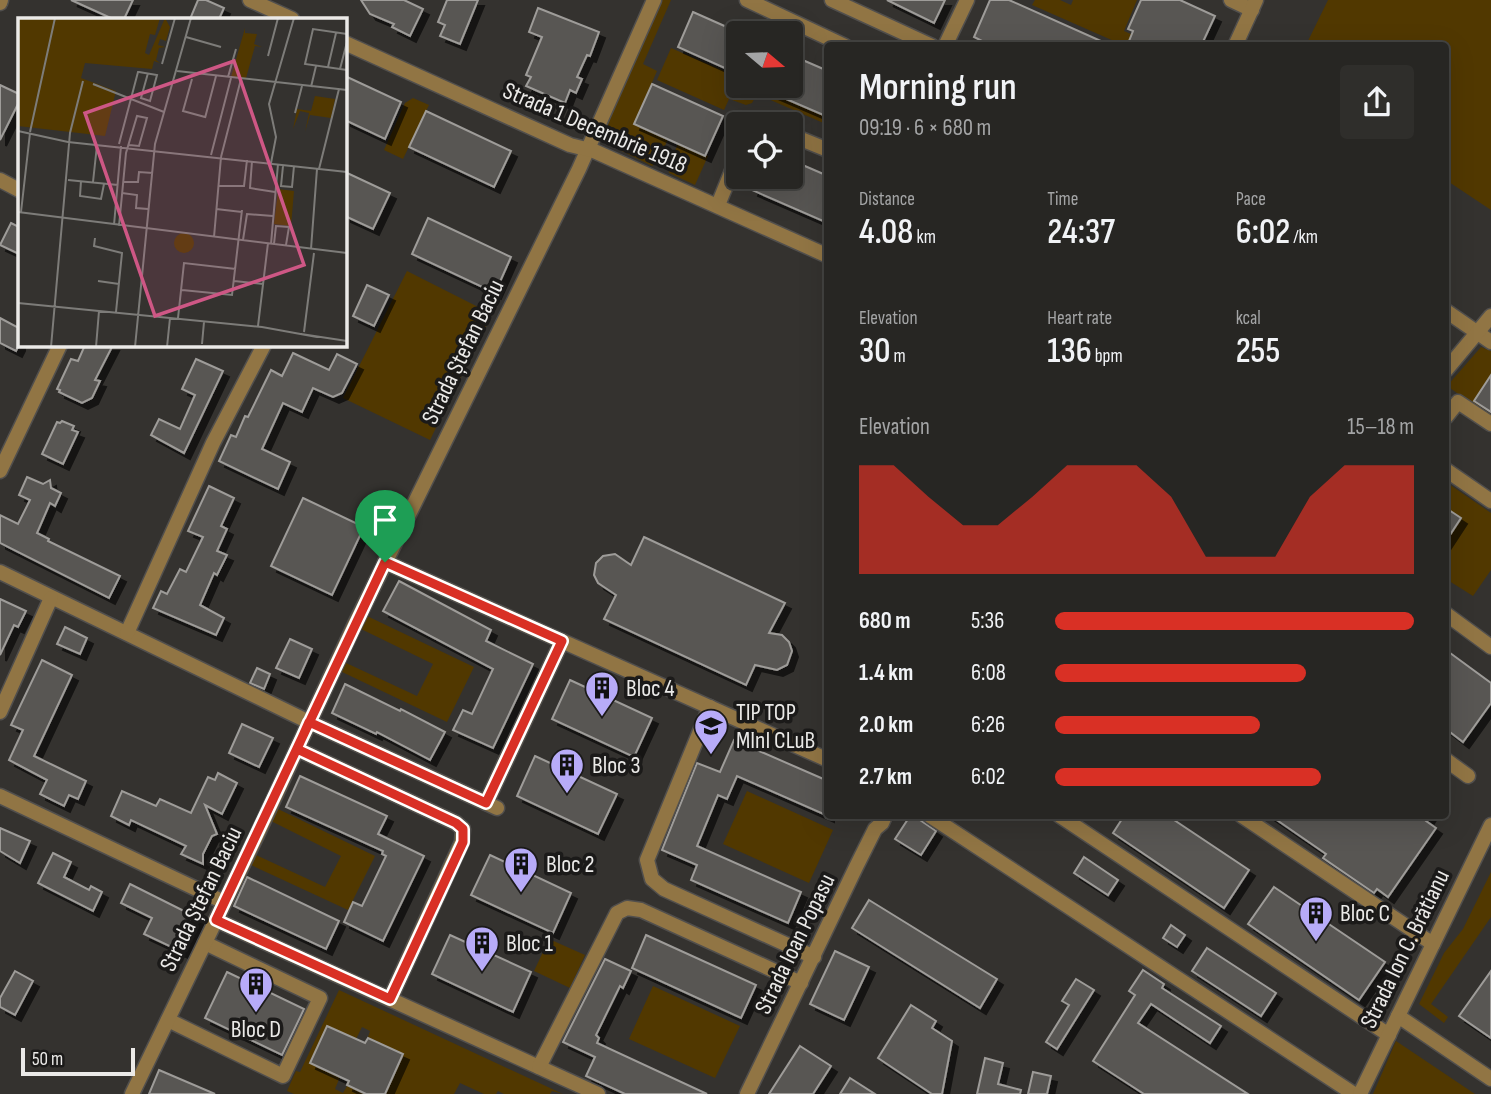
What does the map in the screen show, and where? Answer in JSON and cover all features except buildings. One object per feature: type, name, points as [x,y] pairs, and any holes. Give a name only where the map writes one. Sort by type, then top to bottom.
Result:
[{"type":"street","points":[[250,0],[290,18]]},
{"type":"street","name":"Strada Ștefan Baciu","points":[[132,1094],[385,562],[587,150],[654,0]]},
{"type":"street","points":[[747,0],[836,42]]},
{"type":"street","points":[[832,0],[923,42]]},
{"type":"street","points":[[947,42],[967,0]]},
{"type":"street","points":[[1231,0],[1254,5],[1237,42]]},
{"type":"street","name":"Strada 1 Decembrie 1918","points":[[346,43],[570,145],[718,205],[824,254]]},
{"type":"street","points":[[803,140],[824,148]]},
{"type":"street","points":[[0,180],[18,189]]},
{"type":"street","points":[[718,205],[726,185]]},
{"type":"street","points":[[1449,313],[1491,342]]},
{"type":"street","points":[[1449,366],[1491,316]]},
{"type":"street","points":[[0,471],[60,346]]},
{"type":"street","points":[[127,633],[213,443],[263,346]]},
{"type":"street","points":[[1449,413],[1458,402],[1491,424]]},
{"type":"street","points":[[1449,472],[1491,501]]},
{"type":"street","points":[[385,562],[824,758]]},
{"type":"street","points":[[0,572],[309,722],[491,806],[562,641]]},
{"type":"street","points":[[0,712],[51,598]]},
{"type":"street","points":[[1449,616],[1491,648]]},
{"type":"street","points":[[710,708],[647,860],[652,879],[664,889],[814,957]]},
{"type":"street","points":[[297,749],[456,823],[463,829],[463,842],[390,999]]},
{"type":"street","points":[[1449,762],[1468,776]]},
{"type":"street","points":[[0,796],[224,902]]},
{"type":"street","name":"Strada Ioan Popasu","points":[[747,1094],[870,838],[883,819]]},
{"type":"street","points":[[935,819],[1354,1094]]},
{"type":"street","points":[[1065,819],[1389,1035]]},
{"type":"street","points":[[1246,819],[1433,944]]},
{"type":"street","name":"Strada Ion C. Brătianu","points":[[1360,1094],[1491,825]]},
{"type":"street","points":[[539,1067],[617,913],[627,908],[641,909],[801,983]]},
{"type":"street","points":[[216,920],[598,1094]]},
{"type":"street","points":[[168,1020],[283,1076],[320,998],[205,943]]},
{"type":"street","points":[[1398,1016],[1491,1079]]},
{"type":"shaded area","points":[[659,0],[671,0],[643,64],[657,71],[634,124],[668,139],[658,162],[652,166],[612,146],[607,133],[608,111]]},
{"type":"shaded area","points":[[1035,0],[1060,0],[1071,5],[1073,0],[1137,0],[1124,31],[1148,42],[1116,42],[1032,5]]},
{"type":"shaded area","points":[[1328,0],[1491,0],[1491,210],[1449,182],[1449,42],[1307,42]]},
{"type":"shaded area","points":[[671,48],[726,72],[726,98],[730,98],[724,110],[657,80]]},
{"type":"shaded area","points":[[413,98],[429,105],[403,159],[384,150],[405,103]]},
{"type":"shaded area","points":[[733,98],[755,98],[752,103],[746,105],[732,100]]},
{"type":"shaded area","points":[[766,98],[785,98],[824,115],[824,123]]},
{"type":"shaded area","points":[[678,144],[708,156],[695,185],[669,173],[668,167]]},
{"type":"shaded area","points":[[407,271],[492,314],[430,440],[343,398]]},
{"type":"shaded area","points":[[1481,347],[1491,351],[1491,375],[1474,401],[1491,413],[1490,416],[1449,387],[1449,384]]},
{"type":"shaded area","points":[[1449,484],[1491,513],[1491,570],[1473,596],[1449,581],[1449,537],[1461,519],[1449,510]]},
{"type":"shaded area","points":[[367,616],[474,667],[447,722],[340,671],[344,662],[417,696],[433,664],[361,629]]},
{"type":"shaded area","points":[[747,791],[833,830],[809,883],[723,844]]},
{"type":"shaded area","points":[[278,809],[375,856],[348,910],[251,865],[256,855],[325,887],[341,856],[271,821]]},
{"type":"shaded area","points":[[1491,872],[1491,917],[1431,1004],[1448,1017],[1444,1023],[1419,1004],[1444,953],[1463,929]]},
{"type":"shaded area","points":[[549,939],[585,955],[570,988],[534,971]]},
{"type":"shaded area","points":[[653,986],[740,1026],[715,1078],[629,1039]]},
{"type":"shaded area","points":[[339,990],[563,1094],[552,1091],[550,1094],[504,1094],[498,1091],[496,1094],[484,1094],[460,1083],[454,1094],[385,1094],[403,1054],[368,1037],[370,1031],[362,1027],[356,1039],[327,1026],[310,1063],[340,1077],[335,1089],[343,1093],[347,1086],[365,1094],[294,1094],[287,1091],[296,1071],[300,1072]]},
{"type":"shaded area","points":[[1396,1041],[1475,1094],[1373,1094]]},
{"type":"place","name":"Bloc 4","points":[[602,718]]},
{"type":"place","name":"TIP TOP MInI CLuB","points":[[711,756]]},
{"type":"place","name":"Bloc 3","points":[[567,795]]},
{"type":"place","name":"Bloc 2","points":[[521,894]]},
{"type":"place","name":"Bloc C","points":[[1316,943]]},
{"type":"place","name":"Bloc 1","points":[[482,973]]},
{"type":"place","name":"Bloc D","points":[[256,1014]]},
{"type":"route","points":[[385,562],[562,641],[486,803],[309,722],[297,749],[456,823],[463,829],[463,842],[390,999],[216,920],[346,642],[385,562]]}]
